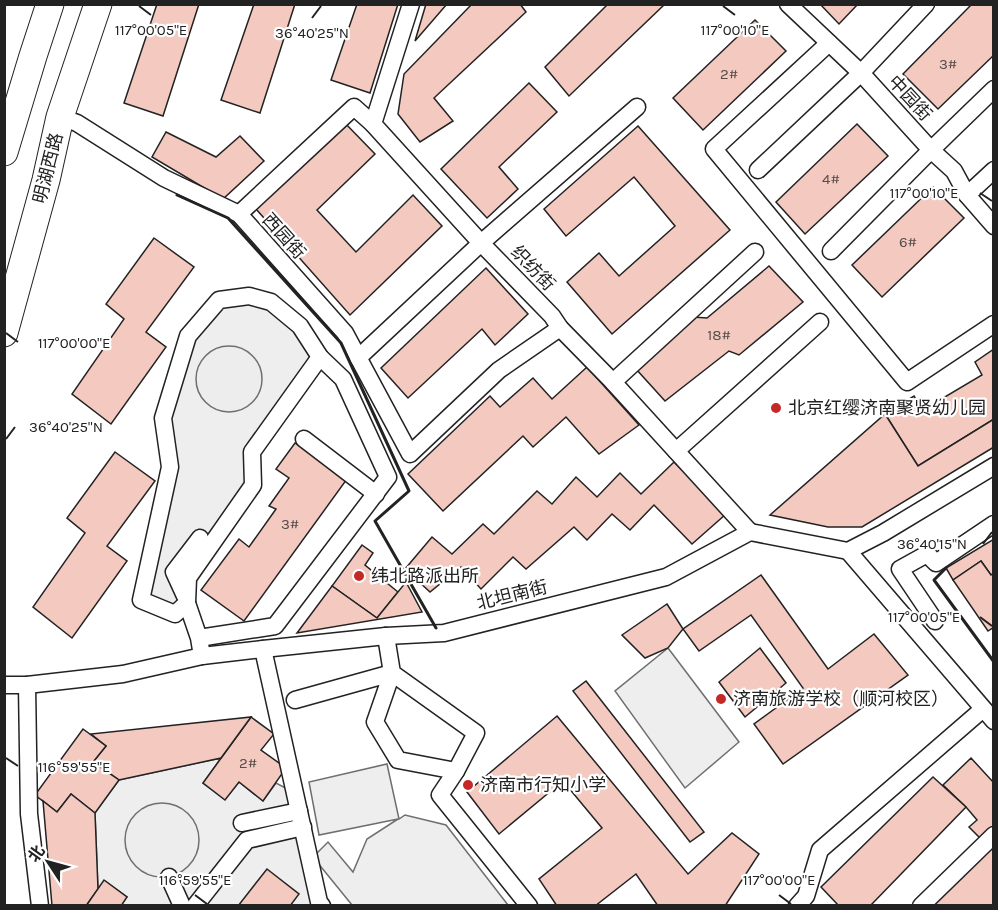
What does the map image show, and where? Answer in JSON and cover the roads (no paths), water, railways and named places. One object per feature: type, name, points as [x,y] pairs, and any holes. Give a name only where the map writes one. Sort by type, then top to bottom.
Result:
[{"type":"main road","points":[[4,152],[50,4]]},
{"type":"main road","name":"明湖西路","points":[[4,333],[46,180],[60,117],[98,4]]},
{"type":"street","points":[[373,124],[411,4]]},
{"type":"street","name":"中园街","points":[[788,4],[861,73],[931,150],[954,171],[967,195],[993,226]]},
{"type":"street","points":[[758,170],[861,73],[926,4]]},
{"type":"street","points":[[829,43],[714,148],[907,382],[993,324]]},
{"type":"street","points":[[831,251],[993,89]]},
{"type":"street","name":"织纺街","points":[[239,214],[354,106],[552,316],[560,328],[613,382],[750,532]]},
{"type":"street","points":[[358,358],[481,243],[637,107]]},
{"type":"street","name":"西园街","points":[[60,117],[77,123],[164,178],[239,214],[345,333],[410,454],[499,370],[560,328]]},
{"type":"street","points":[[967,195],[993,170]]},
{"type":"street","points":[[613,382],[755,252]]},
{"type":"street","points":[[199,638],[275,626],[388,477],[343,379],[320,357],[300,326],[271,302],[249,296],[219,300],[188,336],[163,418],[170,467],[141,600],[176,614],[187,603],[188,578],[253,485],[252,452],[320,357]]},
{"type":"street","points":[[676,451],[820,322]]},
{"type":"street","points":[[304,439],[376,494]]},
{"type":"street","points":[[750,532],[849,551],[993,466]]},
{"type":"street","points":[[935,621],[900,568],[927,554],[936,563],[993,524]]},
{"type":"street","name":"北坦南街","points":[[4,684],[27,685],[123,674],[202,656],[386,636],[444,633],[666,577],[750,532]]},
{"type":"street","points":[[200,538],[174,572],[199,638],[202,656]]},
{"type":"street","points":[[806,902],[820,850],[988,715],[849,551]]},
{"type":"street","points":[[386,636],[392,673],[375,722],[398,760],[456,771]]},
{"type":"street","points":[[263,649],[319,904]]},
{"type":"street","points":[[295,700],[392,673]]},
{"type":"street","points":[[392,673],[476,733],[440,795],[529,906]]},
{"type":"street","points":[[27,685],[29,814],[40,906]]},
{"type":"street","points":[[242,824],[301,819]]},
{"type":"street","points":[[195,906],[247,840],[301,819]]},
{"type":"street","points":[[921,906],[993,835]]},
{"type":"street","points":[[169,877],[182,906]]},
{"type":"place","name":"北京红缨济南聚贤幼儿园","points":[[776,408]]},
{"type":"place","name":"纬北路派出所","points":[[359,576]]},
{"type":"place","name":"济南旅游学校（顺河校区）","points":[[721,699]]},
{"type":"place","name":"济南市行知小学","points":[[468,785]]}]
